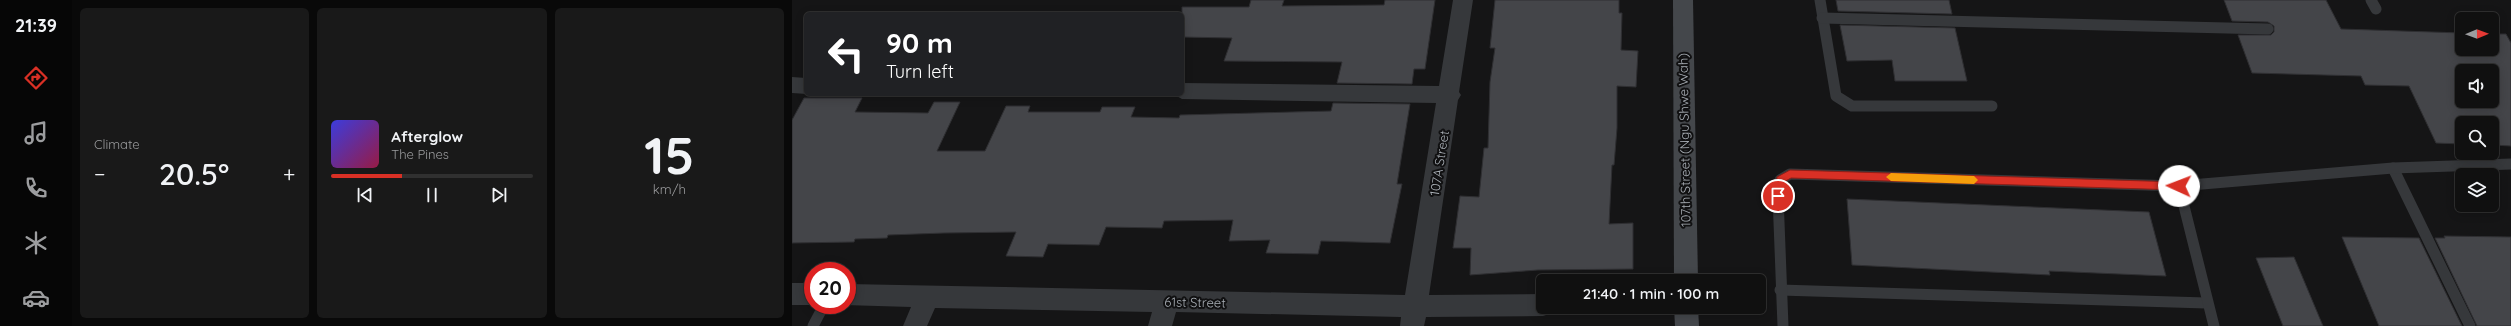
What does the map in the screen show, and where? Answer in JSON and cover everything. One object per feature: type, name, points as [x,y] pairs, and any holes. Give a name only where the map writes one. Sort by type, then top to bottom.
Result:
[{"type":"street","name":"107A Street","points":[[1414,316],[1450,95],[1463,0]]},
{"type":"street","name":"107th Street (Ngu Shwe Wah)","points":[[1683,0],[1686,274]]},
{"type":"street","points":[[792,85],[804,86]]},
{"type":"street","points":[[1184,91],[1450,95]]},
{"type":"street","points":[[792,294],[804,294]]},
{"type":"street","name":"61st Street","points":[[856,295],[1167,301],[1414,316],[1536,306]]},
{"type":"street","points":[[915,326],[928,296]]},
{"type":"street","points":[[1160,326],[1167,301]]},
{"type":"street","points":[[1686,314],[1687,326]]},
{"type":"lane","points":[[1820,0],[1836,96],[1852,106],[1992,106]]},
{"type":"lane","points":[[1822,18],[2268,28]]},
{"type":"lane","points":[[1783,326],[1780,290],[1778,196],[1780,180],[1790,174],[2179,186],[2393,168],[2511,164]]},
{"type":"lane","points":[[2393,168],[2470,326]]},
{"type":"lane","points":[[2179,186],[2206,303],[2214,326]]},
{"type":"lane","points":[[1780,290],[2206,303]]},
{"type":"lane","points":[[813,326],[819,314]]},
{"type":"building","points":[[1251,0],[1284,0],[1282,6],[1384,5],[1385,0],[1435,0],[1425,69],[1414,69],[1412,84],[1337,83],[1342,62],[1224,61],[1232,38],[1184,37],[1184,12],[1182,12],[1182,7],[1249,7]]},
{"type":"building","points":[[1495,0],[1619,0],[1619,13],[1622,13],[1621,50],[1638,51],[1636,87],[1617,86],[1617,128],[1614,165],[1612,165],[1609,224],[1633,223],[1633,269],[1538,270],[1470,275],[1471,248],[1453,248],[1460,196],[1479,197],[1484,148],[1488,148],[1490,82],[1495,48],[1490,48]]},
{"type":"building","points":[[1836,0],[1949,0],[1952,14],[1838,11]]},
{"type":"building","points":[[2224,0],[2326,0],[2341,29],[2455,33],[2455,56],[2499,56],[2499,34],[2506,34],[2511,43],[2511,146],[2499,145],[2499,116],[2455,116],[2455,144],[2436,143],[2409,86],[2365,85],[2361,76],[2252,73],[2238,35],[2271,35],[2274,32],[2274,26],[2268,22],[2232,21]]},
{"type":"building","points":[[1840,25],[1955,28],[1967,81],[1895,81],[1892,60],[1847,61]]},
{"type":"building","points":[[804,98],[862,98],[855,112],[928,113],[934,102],[960,102],[937,151],[985,151],[1006,106],[1030,106],[1028,112],[1100,112],[1102,107],[1135,107],[1131,117],[1179,118],[1180,115],[1331,111],[1333,103],[1410,104],[1397,184],[1402,184],[1390,243],[1321,241],[1318,254],[1266,253],[1270,240],[1229,241],[1233,220],[1164,221],[1162,228],[1106,227],[1099,245],[1048,244],[1043,257],[1006,256],[1016,232],[888,235],[887,238],[855,239],[854,242],[792,243],[792,120]]},
{"type":"building","points":[[1847,199],[2149,212],[2166,276],[2049,271],[2050,275],[1852,265]]},
{"type":"building","points":[[2444,236],[2511,237],[2511,326],[2477,326],[2435,238],[2445,238]]},
{"type":"building","points":[[2342,237],[2419,238],[2462,326],[2379,326]]},
{"type":"building","points":[[2294,257],[2323,326],[2283,326],[2256,258]]},
{"type":"slow traffic","points":[[1891,177],[1974,180]]},
{"type":"route","points":[[1778,196],[1780,180],[1790,174],[2179,186]]}]
